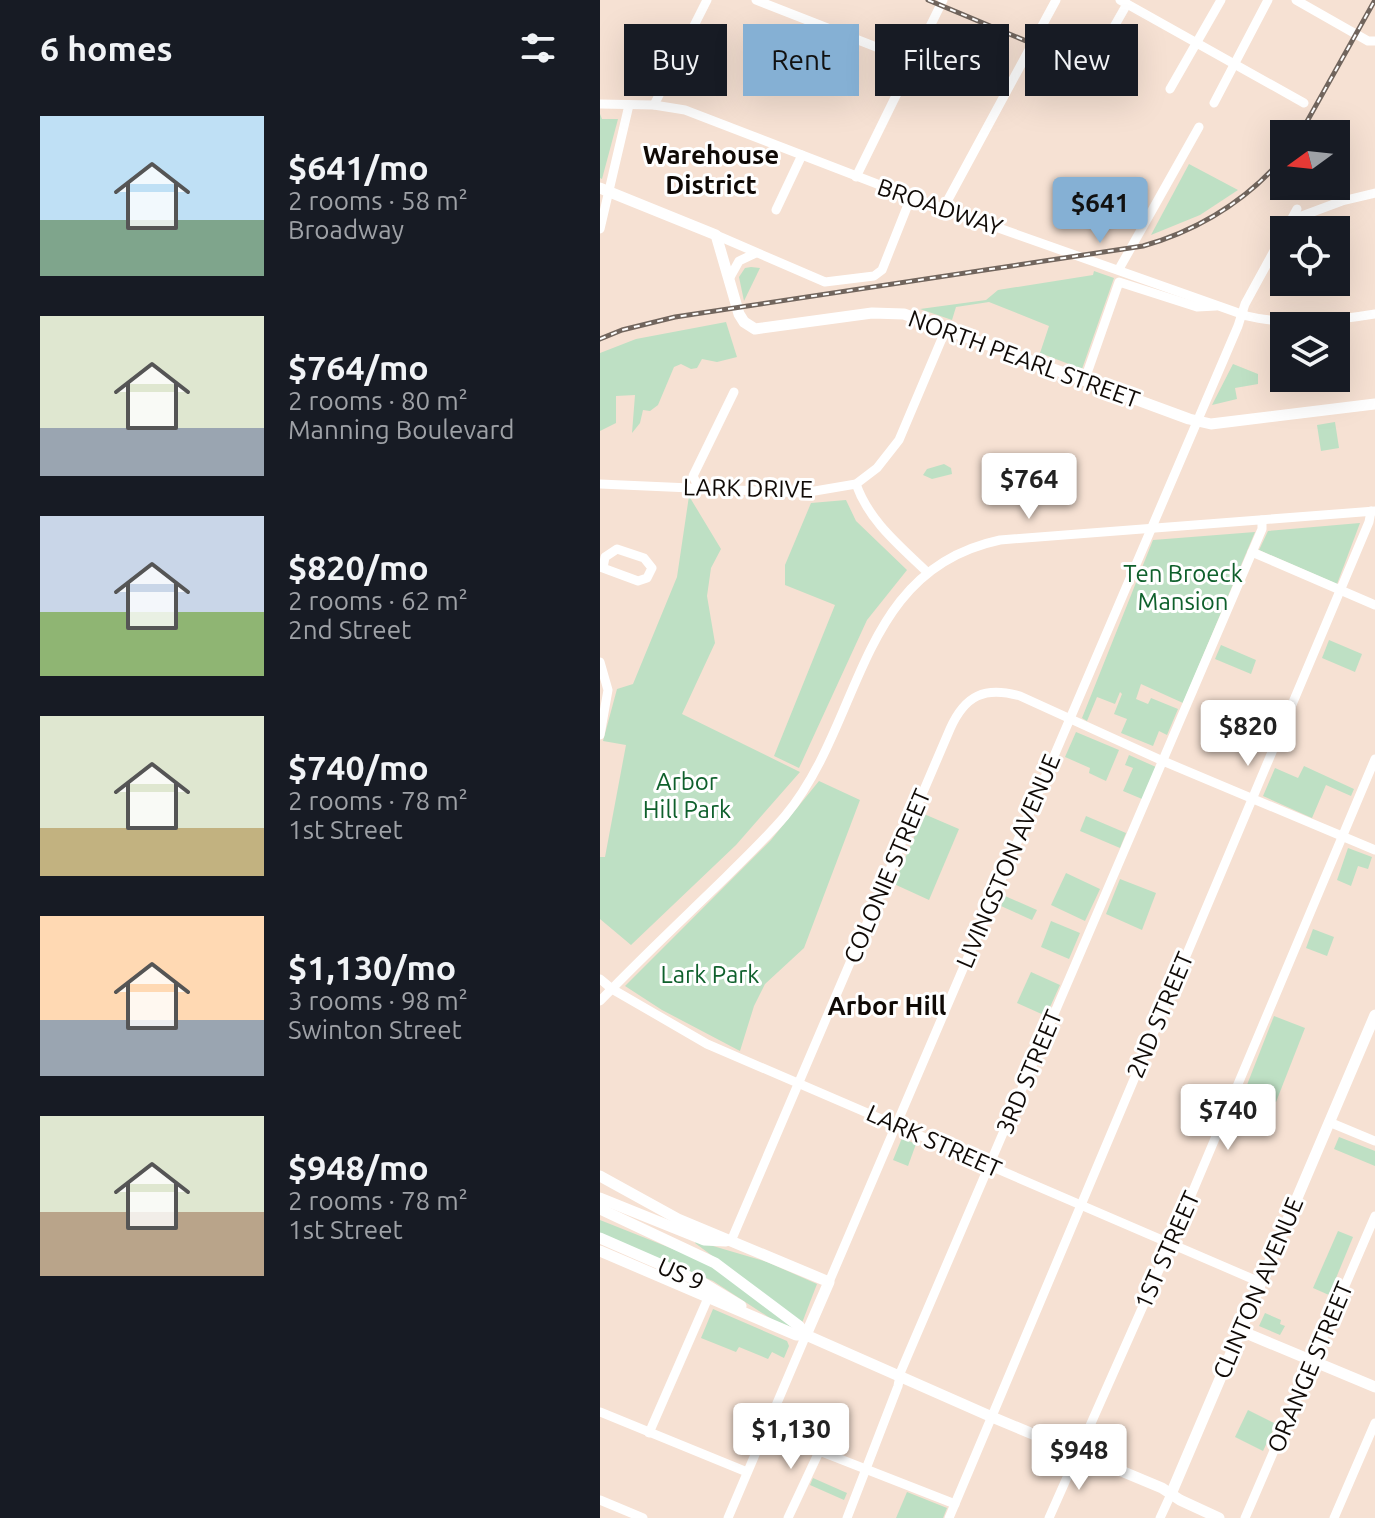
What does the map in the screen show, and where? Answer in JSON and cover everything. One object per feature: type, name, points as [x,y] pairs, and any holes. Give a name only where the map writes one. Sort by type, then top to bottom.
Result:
[{"type":"main road","points":[[605,190],[716,235]]},
{"type":"main road","name":"NORTH PEARL STREET","points":[[716,235],[742,320],[757,329],[881,313],[913,316],[1196,421],[1221,425],[1375,404]]},
{"type":"main road","name":"CLINTON AVENUE","points":[[1171,1494],[1375,1015]]},
{"type":"main road","points":[[600,1176],[657,1208],[829,1282]]},
{"type":"main road","points":[[600,1198],[704,1240],[731,1241]]},
{"type":"main road","name":"US 9","points":[[600,1209],[693,1251],[726,1270],[799,1326],[806,1335]]},
{"type":"main road","name":"US 9","points":[[600,1238],[703,1283],[758,1317],[796,1335],[806,1335],[1171,1494]]},
{"type":"main road","points":[[600,1251],[758,1317]]},
{"type":"main road","name":"LIVINGSTON AVENUE","points":[[806,1335],[829,1282]]},
{"type":"main road","points":[[1241,1331],[1375,1387]]},
{"type":"main road","points":[[1171,1494],[1219,1518]]},
{"type":"street","points":[[654,105],[707,0]]},
{"type":"street","points":[[756,0],[875,47]]},
{"type":"street","points":[[931,24],[943,0]]},
{"type":"street","points":[[944,207],[1056,0]]},
{"type":"street","points":[[1170,89],[1221,0]]},
{"type":"street","points":[[1214,103],[1268,0]]},
{"type":"street","points":[[1296,0],[1375,41]]},
{"type":"street","points":[[1112,24],[1123,2],[1304,103]]},
{"type":"street","points":[[856,177],[895,96]]},
{"type":"street","name":"BROADWAY","points":[[600,104],[654,105],[685,110],[911,197],[1264,320],[1292,321],[1375,314]]},
{"type":"street","points":[[600,229],[605,190],[629,105]]},
{"type":"street","points":[[1119,269],[1199,127]]},
{"type":"street","points":[[776,210],[802,155]]},
{"type":"street","points":[[1301,216],[1375,193]]},
{"type":"street","points":[[716,235],[825,282],[877,275],[882,270],[911,197]]},
{"type":"street","name":"LIVINGSTON AVENUE","points":[[1293,216],[1297,209]]},
{"type":"street","points":[[729,279],[739,261],[756,253]]},
{"type":"street","name":"LIVINGSTON AVENUE","points":[[829,1282],[1241,313],[1270,258]]},
{"type":"street","points":[[1085,379],[1119,282],[1197,307],[1220,305]]},
{"type":"street","points":[[927,572],[866,509],[856,484],[877,468],[899,440],[946,329]]},
{"type":"street","points":[[699,488],[693,476],[734,392]]},
{"type":"street","name":"LARK DRIVE","points":[[600,484],[803,493],[856,484]]},
{"type":"street","points":[[600,1001],[764,839],[805,790],[819,767],[878,634],[896,604],[927,572],[975,545],[1000,540],[1373,511]]},
{"type":"street","name":"2ND STREET","points":[[949,1518],[1342,592],[1373,511]]},
{"type":"street","name":"3RD STREET","points":[[847,1518],[900,1378],[1262,529],[1262,520]]},
{"type":"street","points":[[617,549],[644,558],[652,568],[647,578],[638,581],[601,568],[605,557],[617,549]]},
{"type":"street","points":[[1252,552],[1375,605]]},
{"type":"street","points":[[600,662],[608,690],[600,735]]},
{"type":"street","name":"COLONIE STREET","points":[[731,1241],[957,714],[972,699],[988,691],[1000,690],[1068,719]]},
{"type":"street","points":[[1068,719],[1375,850]]},
{"type":"street","name":"1ST STREET","points":[[1049,1518],[1171,1243],[1375,759]]},
{"type":"street","points":[[600,979],[612,989]]},
{"type":"street","name":"LARK STREET","points":[[612,989],[707,1044],[1262,1283]]},
{"type":"street","points":[[1329,1122],[1375,1141]]},
{"type":"street","name":"ORANGE STREET","points":[[1245,1518],[1375,1216]]},
{"type":"street","points":[[649,1433],[708,1298]]},
{"type":"street","name":"LIVINGSTON AVENUE","points":[[728,1518],[806,1335]]},
{"type":"street","points":[[600,1412],[747,1472]]},
{"type":"street","points":[[1334,1518],[1375,1423]]},
{"type":"street","points":[[788,1518],[818,1454],[822,1452],[955,1504]]},
{"type":"street","name":"CLINTON AVENUE","points":[[1160,1518],[1171,1494]]},
{"type":"street","points":[[600,1500],[643,1518]]},
{"type":"green space","points":[[600,114],[602,119],[618,119],[602,179],[600,178]]},
{"type":"green space","points":[[1189,164],[1238,190],[1200,215],[1151,235]]},
{"type":"green space","points":[[745,268],[760,268],[744,301],[739,277]]},
{"type":"green space","points":[[1094,271],[1114,278],[1082,369],[1040,353],[1049,326],[989,302],[956,307],[952,320],[920,309],[986,300],[998,290],[1093,275]]},
{"type":"green space","points":[[726,322],[737,357],[717,362],[702,359],[697,368],[691,369],[681,364],[674,367],[658,405],[650,411],[643,410],[640,423],[632,433],[635,395],[616,396],[616,423],[600,431],[600,353],[636,339]]},
{"type":"green space","points":[[1233,364],[1258,374],[1258,384],[1235,388],[1237,399],[1212,405]]},
{"type":"green space","points":[[1335,422],[1339,448],[1321,451],[1317,425]]},
{"type":"green space","points":[[944,464],[951,468],[952,474],[932,479],[923,475],[927,469]]},
{"type":"green space","name":"Arbor Hill Park","points":[[689,496],[721,549],[711,568],[707,596],[715,643],[682,714],[800,772],[736,845],[631,945],[600,919],[600,857],[605,857],[626,745],[603,741],[617,689],[633,684],[677,577]]},
{"type":"green space","points":[[846,500],[856,521],[907,570],[867,620],[799,768],[774,756],[835,605],[785,585],[785,565],[811,503]]},
{"type":"green space","points":[[1360,523],[1337,584],[1259,550],[1268,531]]},
{"type":"green space","name":"Ten Broeck Mansion","points":[[1255,532],[1183,703],[1141,684],[1136,699],[1148,704],[1151,698],[1178,709],[1167,735],[1159,731],[1153,746],[1121,733],[1127,719],[1114,714],[1122,694],[1120,692],[1115,704],[1097,697],[1087,721],[1082,718],[1153,540]]},
{"type":"green space","points":[[1329,640],[1362,654],[1355,672],[1322,658]]},
{"type":"green space","points":[[1221,645],[1256,660],[1251,674],[1215,659]]},
{"type":"green space","points":[[1076,732],[1119,750],[1106,781],[1089,773],[1090,768],[1065,757]]},
{"type":"green space","points":[[1129,755],[1156,767],[1142,799],[1123,791],[1133,768],[1125,765]]},
{"type":"green space","points":[[1304,766],[1354,789],[1351,796],[1326,785],[1312,818],[1263,796],[1275,768],[1298,778]]},
{"type":"green space","name":"Lark Park","points":[[819,781],[860,800],[804,948],[765,984],[754,1006],[740,1051],[662,1010],[625,986],[771,840]]},
{"type":"green space","points":[[924,814],[959,829],[929,900],[894,884]]},
{"type":"green space","points":[[1086,816],[1126,833],[1120,848],[1080,831]]},
{"type":"green space","points":[[1348,848],[1372,857],[1368,869],[1358,866],[1351,886],[1337,880]]},
{"type":"green space","points":[[1066,873],[1100,889],[1085,921],[1051,905]]},
{"type":"green space","points":[[1120,879],[1156,893],[1142,930],[1106,914]]},
{"type":"green space","points":[[1005,896],[1037,910],[1032,920],[1001,906]]},
{"type":"green space","points":[[1051,921],[1080,933],[1069,959],[1041,947]]},
{"type":"green space","points":[[1313,929],[1334,937],[1327,956],[1306,948]]},
{"type":"green space","points":[[1031,972],[1060,985],[1046,1016],[1017,1003]]},
{"type":"green space","points":[[1274,1016],[1305,1028],[1276,1102],[1245,1090]]},
{"type":"green space","points":[[1339,1137],[1375,1151],[1375,1166],[1334,1149]]},
{"type":"green space","points":[[902,1138],[916,1144],[908,1166],[893,1160]]},
{"type":"green space","points":[[600,1220],[716,1269],[796,1329],[773,1320],[713,1281],[600,1234]]},
{"type":"green space","points":[[1338,1231],[1353,1237],[1329,1295],[1313,1288]]},
{"type":"green space","points":[[695,1243],[767,1262],[817,1284],[802,1323]]},
{"type":"green space","points":[[713,1309],[787,1341],[789,1346],[784,1358],[772,1352],[768,1359],[739,1347],[736,1352],[701,1338]]},
{"type":"green space","points":[[1265,1313],[1281,1320],[1280,1324],[1285,1326],[1280,1335],[1259,1326]]},
{"type":"green space","points":[[1248,1410],[1276,1424],[1263,1451],[1235,1437]]},
{"type":"green space","points":[[813,1478],[847,1493],[844,1500],[810,1485]]},
{"type":"green space","points":[[907,1492],[947,1508],[943,1518],[896,1518]]},
{"type":"railway","points":[[928,0],[1025,41]]},
{"type":"railway","points":[[1308,120],[1375,0]]},
{"type":"railway","points":[[600,339],[622,330],[675,317],[1143,246],[1183,232],[1220,212],[1270,172]]},
{"type":"district","name":"Warehouse District","points":[[711,169]]},
{"type":"district","name":"Arbor Hill","points":[[887,1005]]}]
